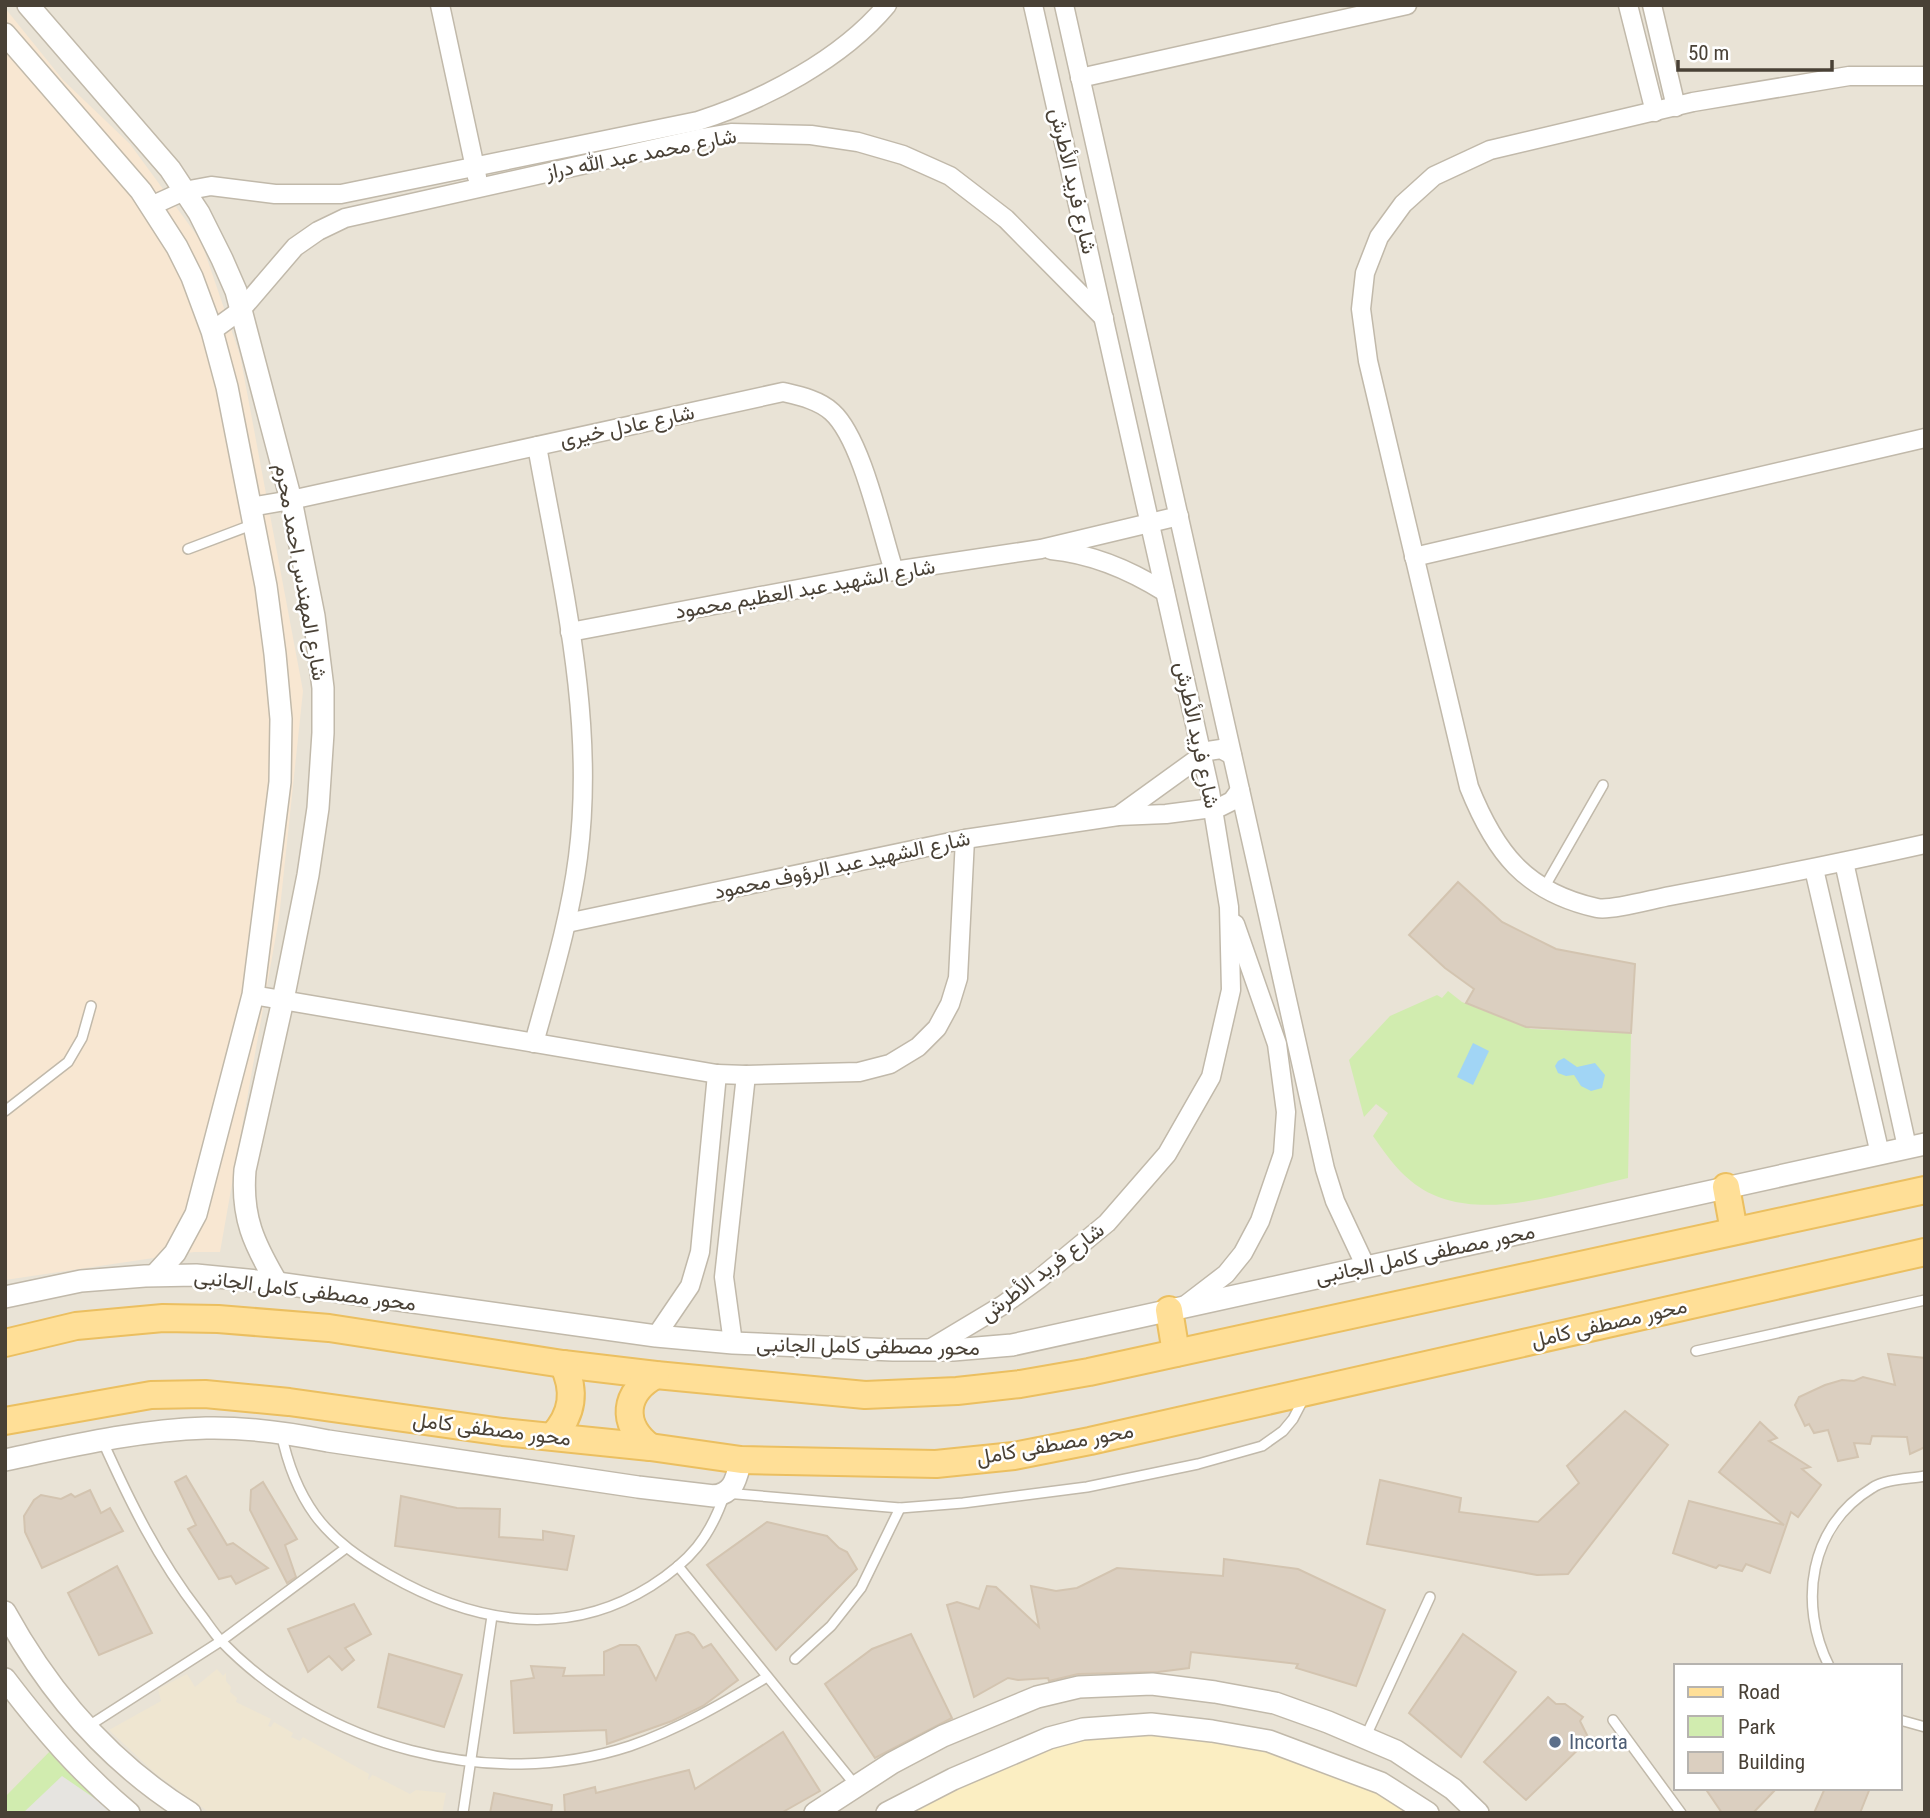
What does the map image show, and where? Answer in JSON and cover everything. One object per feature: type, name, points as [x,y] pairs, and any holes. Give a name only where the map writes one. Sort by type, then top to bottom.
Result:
[{"type":"main road","points":[[1726,1188],[1734,1231]]},
{"type":"main road","points":[[5,1343],[76,1326],[163,1318],[218,1319],[330,1328],[563,1364],[656,1375],[865,1395],[957,1391],[1089,1372],[1925,1190]]},
{"type":"main road","name":"محور مصطفى كامل","points":[[5,1421],[151,1395],[205,1394],[289,1402],[503,1432],[650,1447],[741,1460],[936,1464],[1014,1456],[1925,1252]]},
{"type":"main road","points":[[1175,1309],[1176,1353]]},
{"type":"main road","points":[[553,1436],[568,1415],[571,1402],[572,1389],[563,1364]]},
{"type":"main road","points":[[650,1447],[639,1439],[632,1428],[629,1415],[636,1390],[656,1375]]},
{"type":"street","name":"شارع المهندس احمد محرم","points":[[28,5],[170,169],[199,213],[222,259],[236,290],[291,500],[314,616],[323,688],[318,808],[308,875],[245,1170],[243,1192],[251,1235],[277,1283]]},
{"type":"street","points":[[440,5],[479,187]]},
{"type":"street","name":"شارع محمد عبد الله دراز","points":[[212,331],[241,310],[295,247],[318,231],[345,218],[479,187],[700,129],[837,52],[887,5]]},
{"type":"street","name":"شارع فريد الأطرش","points":[[928,1350],[1003,1304],[1074,1252],[1107,1223],[1167,1154],[1211,1077],[1231,990],[1229,907],[1213,808],[1034,5]]},
{"type":"street","points":[[1080,78],[1407,5]]},
{"type":"street","points":[[1628,5],[1655,112]]},
{"type":"street","points":[[1651,5],[1676,107]]},
{"type":"street","name":"شارع فريد الأطرش","points":[[1066,6],[1325,1169],[1335,1200],[1366,1267]]},
{"type":"street","name":"شارع المهندس احمد محرم","points":[[5,34],[151,206],[192,277],[212,331],[227,387],[271,626],[281,732],[280,782],[253,995],[196,1214],[179,1247],[155,1275]]},
{"type":"street","points":[[1925,76],[1849,76],[1754,91],[1490,150],[1434,176],[1403,204],[1379,237],[1365,273],[1361,309],[1368,361],[1469,787],[1484,824],[1504,855],[1532,881],[1544,888],[1565,899],[1601,909],[1814,869],[1925,844]]},
{"type":"street","name":"شارع محمد عبد الله دراز","points":[[151,206],[184,191],[211,186],[275,194],[341,194],[475,167],[700,129],[732,133],[811,135],[858,142],[903,155],[950,176],[1006,219],[1104,318]]},
{"type":"street","points":[[341,194],[345,218]]},
{"type":"street","name":"شارع عادل خيرى","points":[[252,516],[291,500],[783,392],[806,397],[831,410],[843,424],[854,444],[894,571]]},
{"type":"street","points":[[1415,557],[1925,438]]},
{"type":"street","points":[[534,1043],[567,923],[578,856],[583,788],[579,697],[537,446]]},
{"type":"street","name":"شارع الشهيد عبد العظيم محمود","points":[[570,632],[894,571],[1041,549],[1179,516]]},
{"type":"street","name":"شارع الشهيد عبد العظيم محمود","points":[[1041,549],[1093,558],[1130,572],[1165,592]]},
{"type":"street","points":[[1202,754],[1221,749],[1232,755]]},
{"type":"street","name":"شارع الشهيد عبد الرؤوف محمود","points":[[1118,816],[1202,754]]},
{"type":"street","name":"شارع الشهيد عبد الرؤوف محمود","points":[[567,923],[965,839],[1118,816],[1213,808],[1226,805],[1240,790]]},
{"type":"street","points":[[253,995],[717,1074],[859,1072],[890,1064],[918,1047],[937,1028],[950,1004],[958,978],[965,839]]},
{"type":"street","points":[[1844,862],[1916,1146]]},
{"type":"street","points":[[1814,869],[1880,1154]]},
{"type":"street","points":[[1175,1309],[1235,1266],[1260,1221],[1283,1154],[1286,1112],[1277,1044],[1229,907]]},
{"type":"street","points":[[656,1336],[690,1286],[700,1252],[717,1074]]},
{"type":"street","points":[[733,1343],[725,1301],[724,1277],[746,1075]]},
{"type":"street","name":"محور مصطفى كامل الجانبى","points":[[5,1297],[81,1281],[155,1275],[196,1275],[277,1283],[656,1336],[733,1343],[928,1350],[983,1349],[1012,1345],[1916,1146]]},
{"type":"street","points":[[5,1460],[103,1440],[206,1428],[281,1432],[638,1487],[714,1496],[725,1493],[734,1485],[741,1460]]},
{"type":"street","points":[[5,1612],[27,1653],[85,1728],[161,1794],[190,1813]]},
{"type":"street","points":[[5,1679],[48,1735],[92,1782],[128,1813]]},
{"type":"street","points":[[815,1813],[892,1763],[943,1736],[1037,1697],[1079,1686],[1152,1684],[1275,1703],[1365,1738],[1396,1751],[1453,1789],[1478,1813]]},
{"type":"street","points":[[887,1813],[953,1779],[1049,1738],[1083,1729],[1151,1724],[1269,1741],[1381,1783],[1428,1813]]},
{"type":"lane","points":[[188,549],[252,516]]},
{"type":"lane","points":[[1544,888],[1603,785]]},
{"type":"lane","points":[[5,1111],[68,1062],[82,1038],[90,1006]]},
{"type":"lane","points":[[1696,1351],[1925,1300]]},
{"type":"lane","points":[[281,1432],[293,1475],[303,1496],[330,1532],[346,1548],[382,1572],[431,1596],[492,1616],[542,1621],[591,1613],[637,1595],[678,1566],[707,1536],[715,1523],[725,1493],[900,1507],[975,1502],[1087,1487],[1165,1472],[1252,1450],[1271,1441],[1283,1431],[1302,1406],[1307,1391]]},
{"type":"lane","points":[[103,1440],[133,1508],[172,1578],[221,1640],[274,1687],[334,1723],[400,1748],[469,1762],[536,1763],[576,1759],[628,1746],[678,1727],[767,1677]]},
{"type":"lane","points":[[1828,1664],[1819,1647],[1813,1622],[1811,1595],[1814,1569],[1822,1544],[1844,1512],[1874,1486],[1925,1476]]},
{"type":"lane","points":[[795,1659],[831,1626],[861,1588],[900,1507]]},
{"type":"lane","points":[[85,1728],[221,1640],[346,1548]]},
{"type":"lane","points":[[678,1566],[856,1786]]},
{"type":"lane","points":[[1365,1738],[1430,1597]]},
{"type":"lane","points":[[463,1813],[492,1616]]},
{"type":"lane","points":[[1613,1720],[1681,1813]]},
{"type":"lane","points":[[1902,1721],[1925,1727]]},
{"type":"shaded area","points":[[5,5],[1925,5],[1925,1813],[5,1813]]},
{"type":"shaded area","points":[[5,8],[63,80],[130,144],[201,241],[240,355],[303,691],[279,918],[220,1252],[194,1252],[5,1280]]},
{"type":"shaded area","points":[[217,1669],[223,1676],[226,1673],[226,1681],[231,1687],[230,1692],[237,1698],[236,1702],[271,1719],[268,1726],[271,1727],[274,1722],[293,1733],[291,1737],[300,1741],[303,1737],[369,1774],[369,1780],[372,1775],[375,1776],[410,1794],[416,1790],[446,1793],[442,1813],[210,1813],[156,1774],[109,1730],[161,1701],[158,1689],[187,1674],[195,1687]]},
{"type":"shaded area","points":[[62,1776],[116,1813],[23,1813]]},
{"type":"green space","points":[[1448,991],[1462,1002],[1531,1029],[1631,1033],[1628,1178],[1546,1198],[1488,1205],[1460,1203],[1434,1195],[1400,1171],[1373,1136],[1388,1113],[1376,1104],[1364,1117],[1349,1060],[1390,1016],[1437,995],[1442,998]]},
{"type":"green space","points":[[57,1744],[128,1813],[5,1813],[5,1797]]},
{"type":"sand","points":[[1083,1729],[1269,1741],[1428,1813],[887,1813]]},
{"type":"water","points":[[1473,1043],[1489,1051],[1473,1085],[1457,1077]]},
{"type":"water","points":[[1564,1058],[1577,1067],[1595,1063],[1605,1075],[1602,1088],[1591,1091],[1581,1086],[1574,1075],[1558,1073],[1555,1066]]},
{"type":"building","points":[[1458,882],[1502,922],[1556,949],[1635,964],[1631,1033],[1526,1027],[1466,1003],[1474,989],[1445,968],[1409,935]]},
{"type":"building","points":[[1888,1354],[1925,1358],[1925,1447],[1910,1454],[1907,1437],[1872,1436],[1870,1444],[1854,1443],[1858,1457],[1838,1461],[1828,1430],[1814,1433],[1809,1424],[1805,1426],[1795,1405],[1799,1397],[1842,1380],[1854,1381],[1863,1377],[1895,1385]]},
{"type":"building","points":[[1625,1411],[1668,1445],[1568,1574],[1537,1575],[1367,1544],[1380,1480],[1461,1498],[1459,1512],[1538,1522],[1579,1483],[1567,1466]]},
{"type":"building","points":[[1760,1422],[1777,1438],[1769,1441],[1810,1467],[1802,1469],[1821,1485],[1798,1517],[1791,1512],[1770,1573],[1746,1564],[1742,1571],[1719,1565],[1716,1568],[1673,1553],[1689,1501],[1784,1525],[1719,1472]]},
{"type":"building","points":[[186,1476],[227,1545],[233,1543],[268,1568],[236,1584],[231,1576],[219,1579],[188,1529],[196,1525],[175,1482]]},
{"type":"building","points":[[263,1482],[297,1539],[285,1545],[296,1577],[287,1583],[250,1510],[251,1490]]},
{"type":"building","points":[[90,1490],[101,1513],[110,1508],[123,1531],[42,1568],[25,1532],[24,1516],[34,1500],[41,1495],[61,1499],[71,1494],[75,1497]]},
{"type":"building","points":[[401,1496],[457,1508],[500,1509],[499,1537],[543,1540],[543,1531],[574,1536],[567,1570],[395,1546]]},
{"type":"building","points":[[767,1522],[827,1536],[847,1552],[857,1569],[776,1650],[707,1565]]},
{"type":"building","points":[[1224,1559],[1298,1569],[1385,1610],[1356,1686],[1296,1668],[1298,1664],[1191,1652],[1189,1668],[1158,1672],[1078,1674],[1049,1681],[1048,1678],[1008,1678],[974,1697],[947,1605],[957,1602],[979,1609],[987,1586],[996,1587],[1039,1627],[1031,1586],[1056,1591],[1077,1588],[1117,1568],[1223,1576]]},
{"type":"building","points":[[117,1566],[152,1633],[99,1655],[68,1593]]},
{"type":"building","points":[[354,1604],[371,1634],[345,1648],[354,1660],[342,1670],[329,1656],[308,1672],[288,1629]]},
{"type":"building","points":[[688,1632],[694,1635],[703,1648],[711,1644],[738,1680],[703,1706],[672,1721],[607,1744],[606,1730],[514,1733],[511,1681],[534,1678],[531,1666],[565,1668],[563,1676],[604,1675],[604,1652],[620,1645],[636,1645],[656,1680],[676,1635]]},
{"type":"building","points":[[911,1634],[952,1718],[875,1758],[825,1684],[872,1649]]},
{"type":"building","points":[[1463,1634],[1516,1672],[1461,1757],[1409,1713]]},
{"type":"building","points":[[389,1654],[462,1675],[444,1727],[378,1707]]},
{"type":"building","points":[[1548,1697],[1556,1704],[1565,1704],[1583,1717],[1580,1721],[1589,1739],[1526,1800],[1484,1762]]},
{"type":"building","points":[[783,1732],[820,1791],[781,1813],[565,1813],[564,1795],[595,1787],[596,1793],[689,1770],[695,1789]]},
{"type":"building","points":[[1706,1790],[1775,1790],[1753,1813],[1722,1813]]},
{"type":"building","points":[[1824,1790],[1869,1790],[1860,1813],[1814,1813]]},
{"type":"building","points":[[494,1793],[552,1805],[551,1813],[490,1813]]},
{"type":"place","name":"Incorta","points":[[1555,1742]]}]
